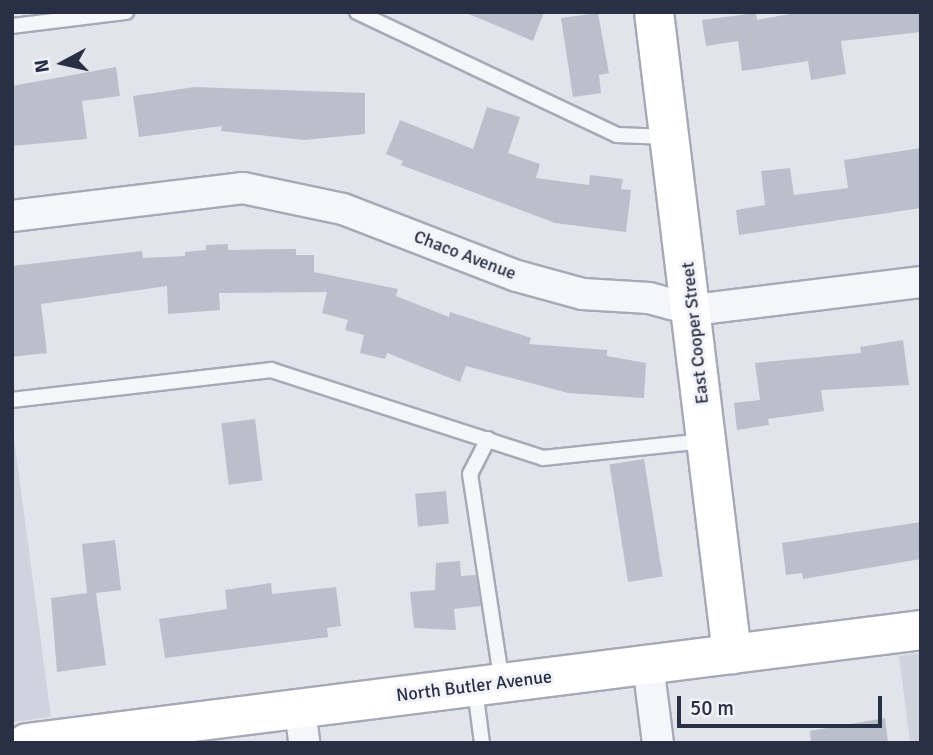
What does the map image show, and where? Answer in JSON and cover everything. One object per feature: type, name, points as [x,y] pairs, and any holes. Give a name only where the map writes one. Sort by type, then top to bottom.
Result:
[{"type":"main road","name":"East Cooper Street","points":[[654,12],[693,310],[732,654]]},
{"type":"main road","name":"North Butler Avenue","points":[[27,743],[302,725],[489,684],[921,630]]},
{"type":"street","name":"Chaco Avenue","points":[[12,216],[243,188],[288,193],[530,279],[583,294],[649,298],[693,310],[921,282]]},
{"type":"street","points":[[648,664],[658,743]]},
{"type":"lane","points":[[12,26],[126,12]]},
{"type":"lane","points":[[357,12],[617,135],[671,138]]},
{"type":"lane","points":[[12,400],[271,370],[543,458],[569,458],[706,441]]},
{"type":"lane","points":[[482,743],[489,684],[470,474],[488,439]]},
{"type":"shaded area","points":[[12,423],[51,717],[12,722]]},
{"type":"shaded area","points":[[921,653],[921,743],[910,743],[899,656]]},
{"type":"building","points":[[464,12],[544,12],[533,41]]},
{"type":"building","points":[[801,12],[921,12],[921,32],[841,41],[846,74],[811,80],[808,61],[742,71],[738,41],[706,46],[702,20],[756,13],[757,20]]},
{"type":"building","points":[[598,13],[609,73],[599,75],[601,93],[573,97],[561,18]]},
{"type":"building","points":[[116,67],[120,96],[82,101],[87,139],[12,146],[12,86]]},
{"type":"building","points":[[195,87],[365,93],[365,134],[304,140],[221,131],[222,126],[139,137],[133,96]]},
{"type":"building","points":[[487,107],[520,117],[508,153],[540,164],[536,178],[589,185],[590,175],[623,179],[621,189],[631,190],[626,232],[555,223],[401,165],[403,161],[386,154],[400,120],[473,149]]},
{"type":"building","points":[[921,148],[921,208],[739,235],[736,210],[765,205],[761,171],[790,168],[794,195],[848,188],[844,160]]},
{"type":"building","points":[[228,244],[228,250],[296,249],[296,255],[314,255],[314,272],[398,289],[396,296],[449,317],[450,312],[531,338],[529,344],[607,350],[607,356],[646,363],[644,398],[568,393],[466,366],[460,382],[387,353],[385,359],[360,353],[364,335],[345,330],[348,320],[322,313],[327,292],[219,293],[220,310],[168,314],[167,286],[41,304],[47,353],[12,357],[12,266],[142,251],[143,258],[185,256],[185,252],[206,250],[206,245]]},
{"type":"building","points":[[903,340],[909,385],[821,390],[824,411],[768,419],[769,425],[737,430],[734,403],[760,400],[755,363],[861,353],[860,347]]},
{"type":"building","points":[[255,419],[263,481],[229,485],[221,423]]},
{"type":"building","points":[[644,459],[663,577],[628,582],[609,464]]},
{"type":"building","points":[[446,491],[449,524],[418,527],[415,494]]},
{"type":"building","points":[[921,522],[921,559],[803,579],[802,573],[786,575],[782,543]]},
{"type":"building","points":[[115,540],[121,590],[96,593],[106,665],[57,672],[51,598],[87,593],[82,544]]},
{"type":"building","points":[[460,561],[461,576],[476,575],[481,606],[454,609],[456,630],[414,628],[410,592],[435,590],[436,563]]},
{"type":"building","points":[[271,583],[272,594],[336,587],[341,626],[327,628],[328,637],[165,658],[159,619],[227,609],[225,590]]},
{"type":"building","points":[[885,718],[888,743],[811,743],[810,731]]}]
